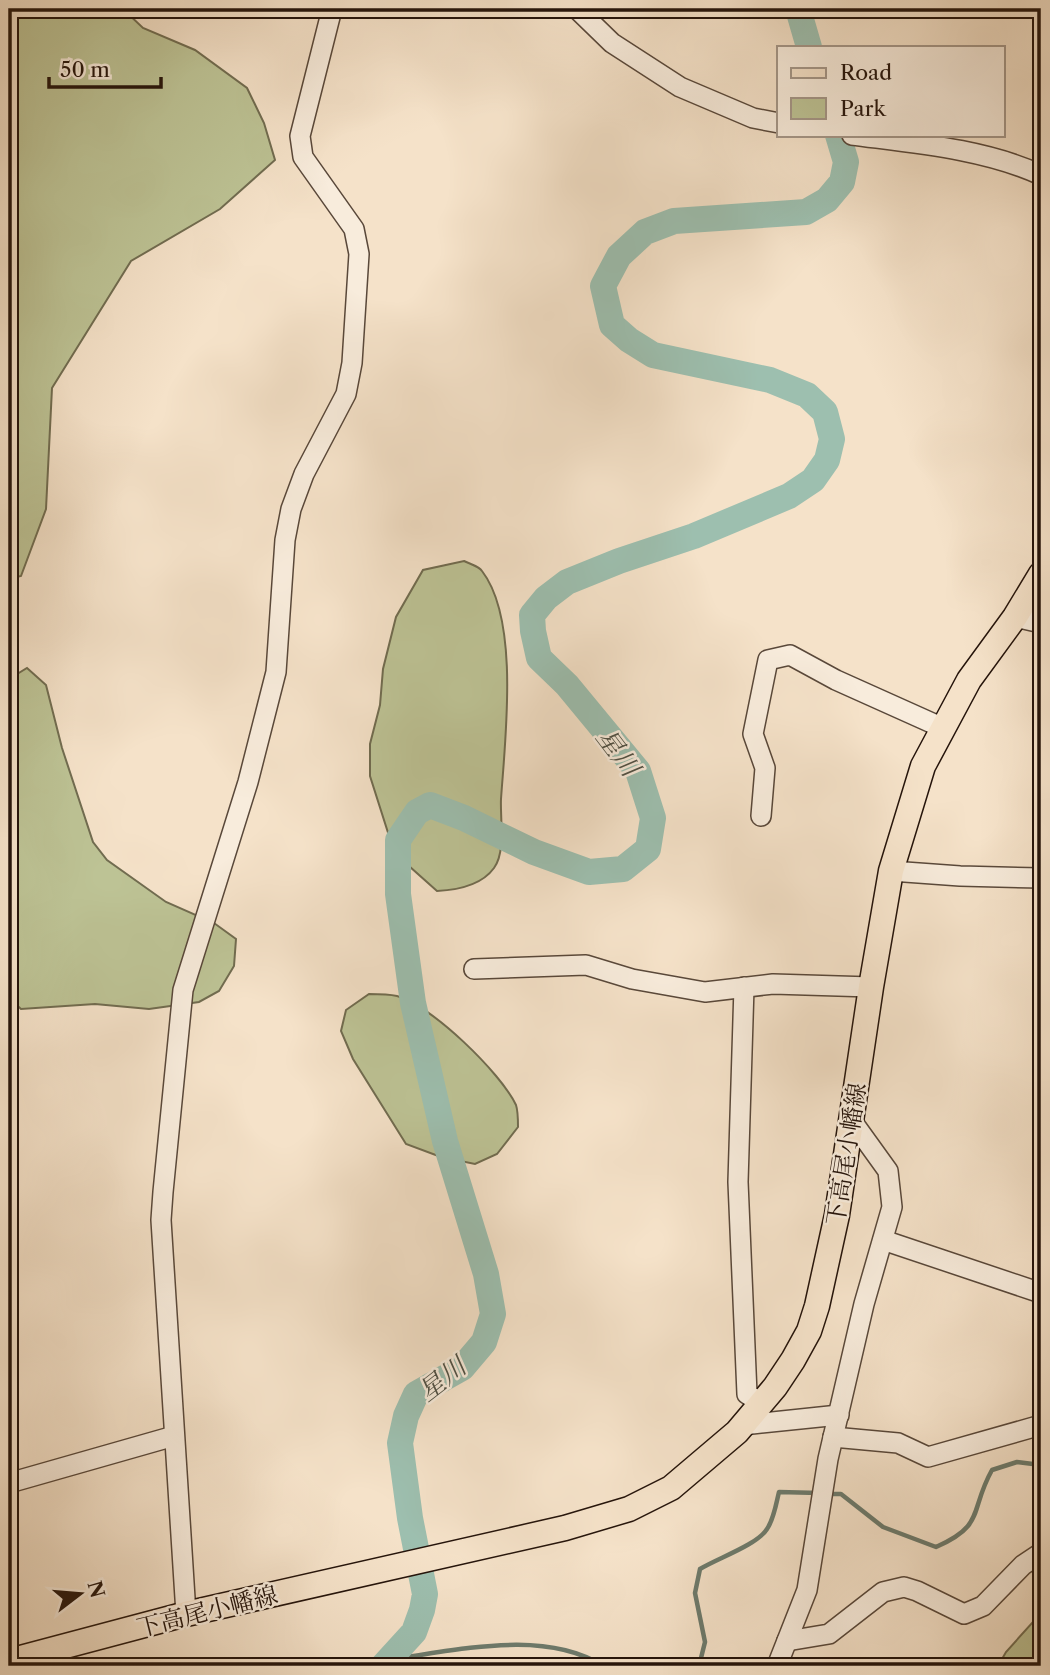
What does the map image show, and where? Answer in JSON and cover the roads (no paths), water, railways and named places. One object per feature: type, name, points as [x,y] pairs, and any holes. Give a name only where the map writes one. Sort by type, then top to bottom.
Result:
[{"type":"main road","name":"下高尾小幡線","points":[[9,1661],[186,1615],[565,1528],[629,1509],[671,1488],[743,1425],[793,1360],[817,1306],[837,1215],[891,871],[923,766],[968,680],[1015,617],[1041,574]]},
{"type":"street","points":[[186,1615],[161,1220],[183,990],[248,782],[274,682],[285,540],[291,509],[304,474],[346,394],[352,363],[359,254],[354,229],[303,157],[300,136],[332,9]]},
{"type":"street","points":[[577,9],[612,43],[680,87],[752,118],[777,123]]},
{"type":"street","points":[[860,136],[921,144],[1017,164],[1041,175]]},
{"type":"street","points":[[1015,617],[1041,623]]},
{"type":"street","points":[[761,816],[765,768],[754,734],[768,660],[790,655],[836,680],[943,728]]},
{"type":"street","points":[[891,871],[1041,878]]},
{"type":"street","points":[[474,970],[586,965],[632,979],[705,992],[773,984],[871,987]]},
{"type":"street","points":[[744,987],[738,1182],[747,1394],[761,1404]]},
{"type":"street","points":[[777,1666],[807,1590],[833,1437],[864,1304],[892,1207],[888,1171],[852,1121]]},
{"type":"street","points":[[883,1240],[1041,1293]]},
{"type":"street","points":[[743,1425],[839,1415]]},
{"type":"street","points":[[833,1437],[898,1443],[928,1457],[1041,1425]]},
{"type":"street","points":[[9,1483],[174,1436]]},
{"type":"street","points":[[787,1641],[829,1634],[883,1592],[904,1587],[964,1614],[983,1605],[1023,1565],[1041,1553]]},
{"type":"waterway","name":"星川","points":[[798,9],[809,46]]},
{"type":"waterway","name":"星川","points":[[383,1666],[414,1632],[425,1594],[410,1518],[400,1443],[406,1416],[416,1394],[462,1368],[484,1342],[493,1314],[486,1274],[445,1141],[413,1003],[398,894],[398,840],[417,812],[430,805],[464,818],[534,852],[589,872],[623,869],[648,849],[653,818],[638,771],[567,685],[539,658],[532,615],[546,598],[567,582],[694,536],[789,496],[813,480],[827,460],[832,439],[825,412],[807,395],[770,380],[653,355],[629,340],[612,325],[603,286],[619,256],[645,232],[674,221],[806,212],[827,200],[842,182],[846,162],[838,136]]},
{"type":"waterway","points":[[827,1494],[841,1494],[883,1527],[936,1547],[952,1539],[970,1524],[992,1470],[1017,1462],[1041,1465]]},
{"type":"waterway","points":[[699,1666],[705,1642],[695,1593],[700,1569],[762,1535],[775,1511],[779,1492],[819,1493]]},
{"type":"waterway","points":[[394,1654],[406,1657],[481,1647],[533,1645],[581,1655],[603,1666]]}]
